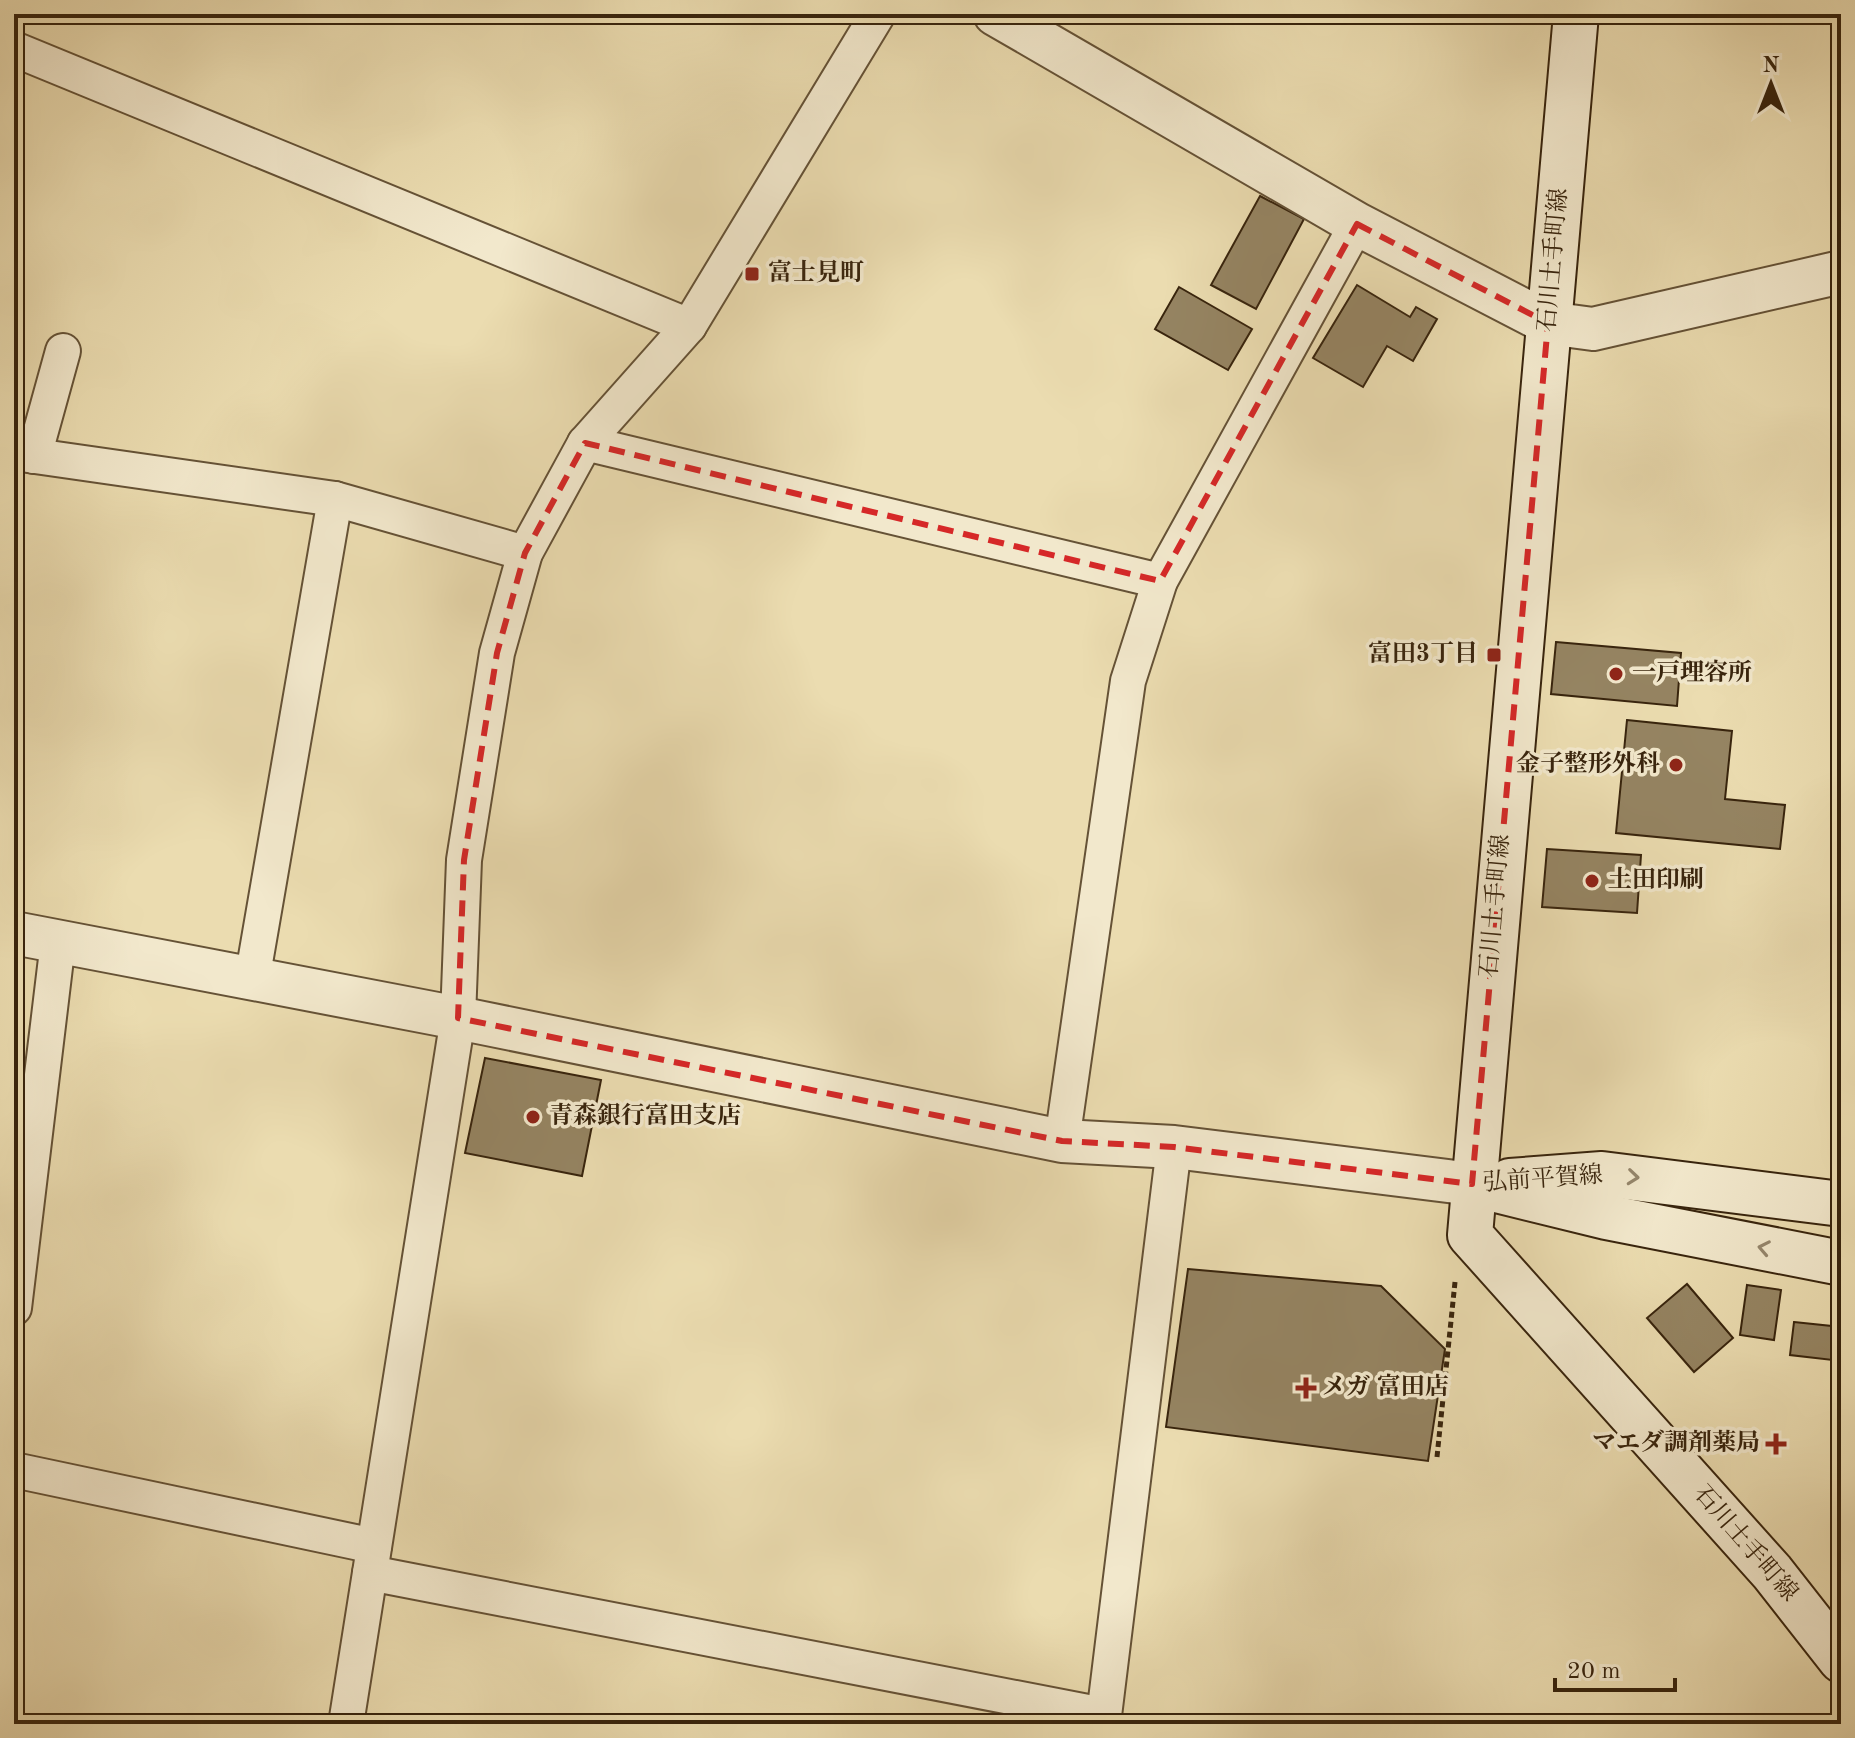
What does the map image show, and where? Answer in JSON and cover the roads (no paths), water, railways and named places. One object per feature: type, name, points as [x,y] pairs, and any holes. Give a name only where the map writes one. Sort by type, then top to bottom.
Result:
[{"type":"main road","name":"石川土手町線","points":[[1576,14],[1472,1184],[1470,1235],[1772,1572],[1841,1660]]},
{"type":"main road","name":"弘前平賀線","points":[[1472,1184],[1602,1174],[1841,1204]]},
{"type":"main road","name":"弘前平賀線","points":[[1472,1184],[1606,1217],[1841,1263]]},
{"type":"street","points":[[346,1724],[458,1018],[464,860],[497,653],[525,553],[585,443],[689,326],[878,14]]},
{"type":"street","points":[[995,14],[1357,224],[1548,323],[1593,329],[1841,272]]},
{"type":"street","points":[[14,49],[689,326]]},
{"type":"street","points":[[1062,1141],[1128,681],[1160,581],[1357,224]]},
{"type":"street","points":[[63,351],[24,455],[335,499],[525,553]]},
{"type":"street","points":[[585,443],[1160,581]]},
{"type":"street","points":[[252,980],[335,499]]},
{"type":"street","points":[[14,933],[458,1018],[1062,1141],[1174,1147],[1472,1184]]},
{"type":"street","points":[[14,1308],[58,942]]},
{"type":"street","points":[[14,1470],[372,1560],[1103,1720],[1174,1147]]},
{"type":"place","name":"富士見町","points":[[752,274]]},
{"type":"place","name":"富田3丁目","points":[[1494,655]]},
{"type":"place","name":"一戸理容所","points":[[1616,674]]},
{"type":"place","name":"金子整形外科","points":[[1676,765]]},
{"type":"place","name":"土田印刷","points":[[1592,881]]},
{"type":"place","name":"青森銀行富田支店","points":[[533,1117]]},
{"type":"place","name":"メガ 富田店","points":[[1306,1388]]},
{"type":"place","name":"マエダ調剤薬局","points":[[1776,1444]]}]
